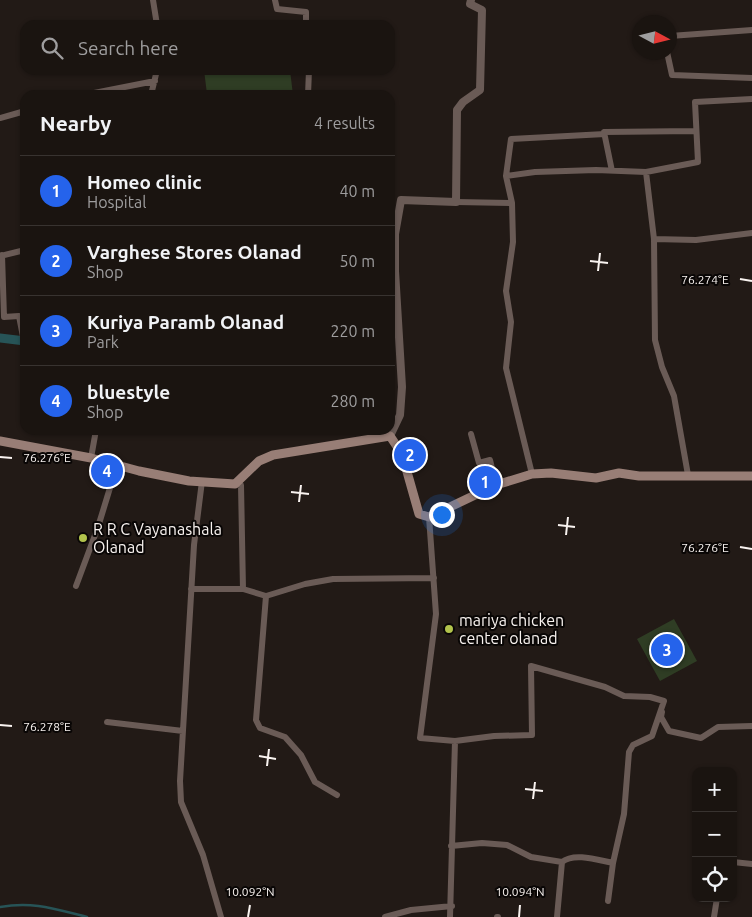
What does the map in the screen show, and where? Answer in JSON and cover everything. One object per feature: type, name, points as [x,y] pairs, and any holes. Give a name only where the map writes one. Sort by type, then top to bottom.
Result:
[{"type":"main road","points":[[0,441],[91,458],[189,481],[235,484],[259,461],[273,455],[390,436],[402,454],[418,514],[429,517],[496,485],[532,474],[551,473],[596,478],[619,473],[639,476],[752,476]]},
{"type":"street","points":[[153,0],[156,20]]},
{"type":"street","points":[[275,0],[277,9],[306,12],[306,20]]},
{"type":"street","points":[[456,202],[457,110],[463,102],[480,90],[482,10],[470,4],[471,0]]},
{"type":"street","points":[[677,35],[752,30]]},
{"type":"street","points":[[669,60],[672,75],[752,78]]},
{"type":"street","points":[[152,90],[156,75]]},
{"type":"street","points":[[308,90],[309,75]]},
{"type":"street","points":[[108,90],[155,80]]},
{"type":"street","points":[[506,176],[535,172],[646,172],[698,162],[695,102],[752,100]]},
{"type":"street","points":[[0,118],[20,112]]},
{"type":"street","points":[[532,474],[506,368],[512,322],[506,291],[513,242],[512,203],[506,176],[511,139],[696,131]]},
{"type":"street","points":[[605,134],[612,171]]},
{"type":"street","points":[[646,172],[654,239],[655,340],[662,367],[674,396],[688,475]]},
{"type":"street","points":[[395,218],[401,200],[512,203]]},
{"type":"street","points":[[654,239],[696,240],[752,233]]},
{"type":"street","points":[[20,251],[1,255],[4,317],[19,316],[20,321]]},
{"type":"street","points":[[395,271],[402,387],[400,415],[395,426]]},
{"type":"street","points":[[471,434],[479,463],[490,460],[496,485]]},
{"type":"street","points":[[91,458],[95,435]]},
{"type":"street","points":[[76,586],[98,527],[117,465]]},
{"type":"street","points":[[202,481],[191,589],[180,781],[181,802],[203,855],[221,917]]},
{"type":"street","points":[[235,484],[241,485],[243,589]]},
{"type":"street","points":[[429,517],[436,614],[420,738],[455,742],[494,736],[532,736],[531,666],[605,687],[624,696],[650,697],[664,701]]},
{"type":"street","points":[[191,589],[243,589],[266,596],[305,584],[333,579],[434,578]]},
{"type":"street","points":[[266,596],[256,720],[260,728],[285,737],[301,755],[315,782],[337,795]]},
{"type":"street","points":[[664,701],[661,717],[669,731],[701,738],[718,727],[752,726]]},
{"type":"street","points":[[608,901],[613,863],[624,814],[629,752],[634,745],[652,736],[664,701]]},
{"type":"street","points":[[107,722],[183,732]]},
{"type":"street","points":[[450,917],[455,742]]},
{"type":"street","points":[[451,846],[482,843],[507,846],[531,857],[562,862]]},
{"type":"street","points":[[557,917],[562,862],[567,858],[584,858],[613,863]]},
{"type":"street","points":[[737,862],[752,864]]},
{"type":"street","points":[[714,917],[716,902]]},
{"type":"street","points":[[385,917],[411,910],[451,906]]},
{"type":"green space","points":[[205,75],[291,75],[292,90],[206,90]]},
{"type":"green space","points":[[674,619],[697,661],[660,681],[637,639]]},
{"type":"waterway","points":[[0,338],[20,340]]},
{"type":"waterway","points":[[0,907],[34,905],[87,917]]},
{"type":"place","name":"Varghese Stores Olanad","points":[[410,455]]},
{"type":"place","name":"bluestyle","points":[[107,471]]},
{"type":"place","name":"Homeo clinic","points":[[485,482]]},
{"type":"place","name":"R R C Vayanashala Olanad","points":[[83,538]]},
{"type":"place","name":"mariya chicken center olanad","points":[[449,629]]},
{"type":"place","name":"Kuriya Paramb Olanad","points":[[667,650]]}]
